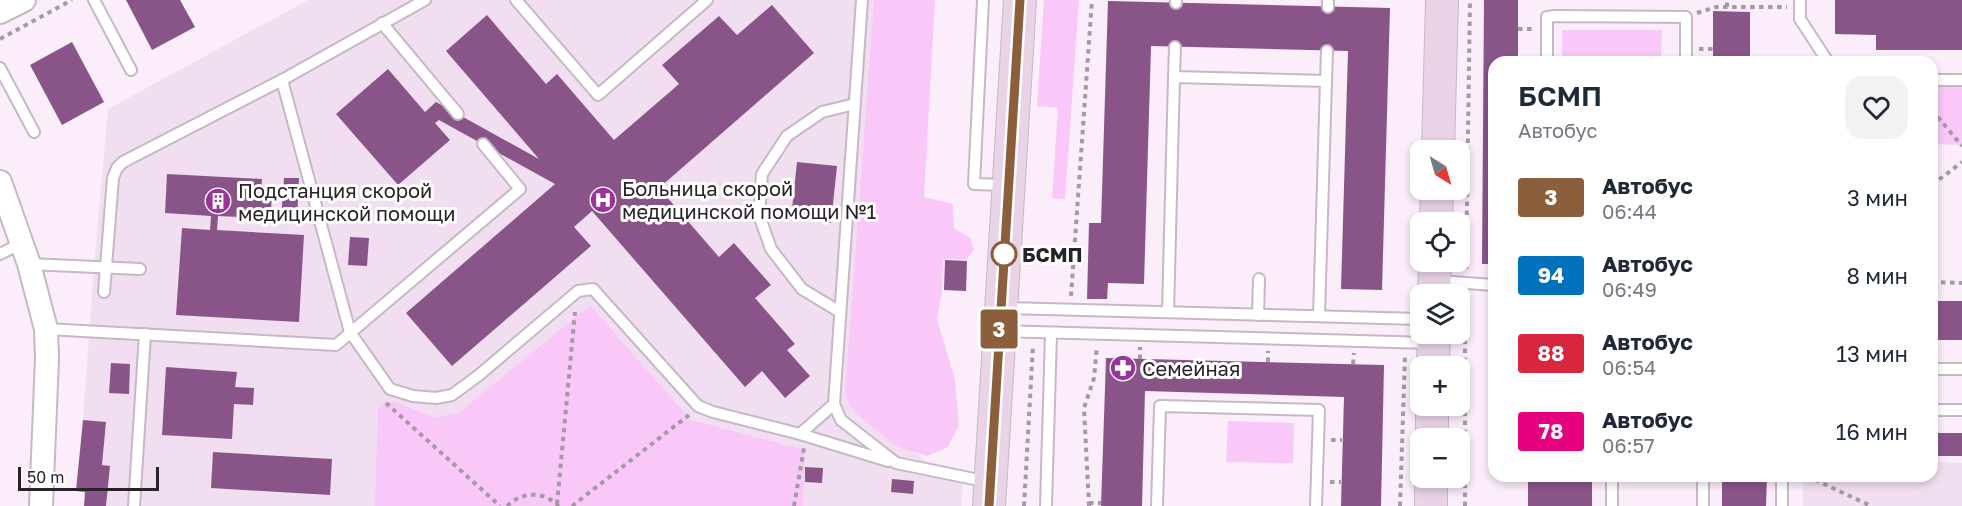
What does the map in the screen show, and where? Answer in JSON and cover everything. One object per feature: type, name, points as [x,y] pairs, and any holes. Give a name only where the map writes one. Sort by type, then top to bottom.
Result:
[{"type":"main road","points":[[989,494],[1020,0]]},
{"type":"main road","points":[[1438,140],[1442,0]]},
{"type":"main road","points":[[1431,488],[1431,506]]},
{"type":"street","points":[[0,12],[24,0]]},
{"type":"street","points":[[0,182],[25,254],[46,329],[47,358],[41,506]]},
{"type":"lane","points":[[94,0],[131,70]]},
{"type":"lane","points":[[104,292],[113,178],[117,168],[123,162],[282,80],[425,0]]},
{"type":"lane","points":[[516,0],[598,95],[707,0]]},
{"type":"lane","points":[[862,0],[834,404],[841,420],[896,463]]},
{"type":"lane","points":[[983,0],[974,184],[1008,186]]},
{"type":"lane","points":[[1800,4],[1800,18],[1824,56]]},
{"type":"lane","points":[[1547,56],[1547,16],[1555,16],[1686,17],[1686,56]]},
{"type":"lane","points":[[382,23],[458,114]]},
{"type":"lane","points":[[1168,312],[1175,47]]},
{"type":"lane","points":[[1319,316],[1327,51]]},
{"type":"lane","points":[[0,68],[34,132]]},
{"type":"lane","points":[[1174,77],[1326,81]]},
{"type":"lane","points":[[282,80],[350,332],[390,389],[412,396],[436,398],[452,395],[578,291],[593,289],[698,406],[712,412],[803,434],[989,494]]},
{"type":"lane","points":[[1938,80],[1962,80]]},
{"type":"lane","points":[[840,312],[802,289],[771,249],[759,215],[762,174],[787,136],[822,112],[855,104]]},
{"type":"lane","points":[[46,329],[336,345],[520,189],[483,144]]},
{"type":"lane","points":[[0,254],[25,254],[106,267],[140,269]]},
{"type":"lane","points":[[1435,278],[1488,284]]},
{"type":"lane","points":[[1258,279],[1258,315]]},
{"type":"lane","points":[[999,320],[1070,309],[1319,316],[1410,336]]},
{"type":"lane","points":[[999,320],[1033,332],[1051,333],[1410,340]]},
{"type":"lane","points":[[1046,506],[1051,333]]},
{"type":"lane","points":[[134,506],[145,334]]},
{"type":"lane","points":[[1938,369],[1962,369]]},
{"type":"lane","points":[[803,434],[834,404]]},
{"type":"lane","points":[[1157,506],[1160,406],[1319,411],[1316,506]]},
{"type":"lane","points":[[1938,410],[1962,410]]},
{"type":"lane","points":[[1612,482],[1612,506]]},
{"type":"lane","points":[[1703,482],[1703,506]]},
{"type":"lane","points":[[1782,482],[1782,506]]},
{"type":"path","points":[[0,39],[72,0]]},
{"type":"path","points":[[1070,309],[1092,0]]},
{"type":"path","points":[[1466,273],[1470,0]]},
{"type":"path","points":[[1727,0],[1727,7]]},
{"type":"path","points":[[1716,7],[1800,4]]},
{"type":"path","points":[[1938,117],[1962,146]]},
{"type":"path","points":[[1938,180],[1962,162]]},
{"type":"path","points":[[1938,282],[1962,283]]},
{"type":"path","points":[[507,506],[514,499],[529,494],[544,496],[558,505],[578,291]]},
{"type":"path","points":[[1024,506],[1033,332]]},
{"type":"path","points":[[1465,344],[1465,506]]},
{"type":"path","points":[[1097,346],[1094,378],[1084,408],[1089,504],[1101,503]]},
{"type":"path","points":[[1140,347],[1140,359]]},
{"type":"path","points":[[1268,351],[1268,362]]},
{"type":"path","points":[[1353,364],[1354,352]]},
{"type":"path","points":[[1400,506],[1405,354]]},
{"type":"path","points":[[390,389],[385,402],[500,506]]},
{"type":"path","points":[[572,506],[698,406]]},
{"type":"path","points":[[794,506],[803,434]]},
{"type":"path","points":[[1328,450],[1328,440],[1342,440]]},
{"type":"path","points":[[1326,490],[1326,482],[1341,482]]},
{"type":"path","points":[[1820,482],[1871,506]]},
{"type":"shaded area","points":[[308,0],[925,0],[909,439],[923,460],[964,470],[961,506],[106,506],[110,466],[102,465],[106,423],[83,420],[108,109]]},
{"type":"shaded area","points":[[874,0],[935,0],[924,197],[953,204],[954,228],[970,238],[974,249],[967,259],[943,259],[942,291],[937,319],[955,380],[959,425],[948,447],[927,456],[894,445],[857,414],[850,406],[845,394]]},
{"type":"shaded area","points":[[1044,0],[1079,0],[1065,199],[1052,198],[1058,108],[1037,106]]},
{"type":"shaded area","points":[[1562,30],[1662,30],[1661,56],[1562,56]]},
{"type":"shaded area","points":[[1938,83],[1962,83],[1962,145],[1938,144]]},
{"type":"shaded area","points":[[590,305],[691,420],[805,450],[803,506],[375,506],[378,408],[385,402],[395,402],[436,418],[460,412]]},
{"type":"shaded area","points":[[1228,421],[1294,423],[1293,463],[1226,462]]},
{"type":"shaded area","points":[[1938,462],[1962,463],[1962,506],[1803,506],[1803,482],[1938,482]]},
{"type":"building","points":[[126,0],[180,0],[195,27],[152,50]]},
{"type":"building","points":[[1484,0],[1518,0],[1518,56],[1488,56],[1488,264],[1482,264]]},
{"type":"building","points":[[1835,0],[1962,0],[1962,50],[1876,50],[1876,35],[1835,34]]},
{"type":"building","points":[[1108,1],[1390,8],[1382,290],[1341,289],[1348,51],[1151,46],[1144,284],[1108,283],[1107,299],[1087,299],[1089,223],[1101,223]]},
{"type":"building","name":"Больница скорой медицинской помощи №1","points":[[772,5],[814,53],[659,188],[719,257],[734,243],[771,285],[755,298],[795,344],[787,350],[810,376],[785,398],[762,371],[745,387],[592,211],[574,227],[591,246],[452,366],[406,313],[555,184],[439,120],[435,123],[450,140],[398,185],[336,114],[388,69],[425,112],[436,102],[539,159],[446,51],[487,15],[546,84],[557,74],[614,140],[679,84],[662,65],[719,16],[737,35]]},
{"type":"building","points":[[1713,11],[1750,12],[1750,56],[1713,56]]},
{"type":"building","points":[[72,42],[104,102],[62,125],[30,65]]},
{"type":"building","points":[[797,162],[837,166],[831,223],[791,219]]},
{"type":"building","points":[[167,174],[262,179],[261,193],[272,193],[271,209],[260,208],[260,218],[218,216],[217,230],[304,235],[299,322],[176,315],[182,228],[210,230],[211,216],[165,213]]},
{"type":"building","points":[[284,178],[299,178],[297,221],[281,220]]},
{"type":"building","points":[[350,237],[369,238],[367,266],[348,265]]},
{"type":"building","points":[[945,260],[967,261],[966,291],[944,290]]},
{"type":"building","points":[[1938,301],[1962,301],[1962,340],[1938,340]]},
{"type":"building","points":[[1106,358],[1384,365],[1381,506],[1341,506],[1344,397],[1145,391],[1142,506],[1101,506]]},
{"type":"building","points":[[111,363],[130,364],[129,394],[109,393]]},
{"type":"building","points":[[166,367],[237,372],[235,387],[254,388],[253,405],[234,404],[232,439],[162,435]]},
{"type":"building","points":[[83,420],[106,422],[102,465],[110,466],[106,506],[84,506],[85,492],[76,491]]},
{"type":"building","points":[[1938,433],[1962,433],[1962,456],[1938,456]]},
{"type":"building","points":[[213,452],[332,459],[330,495],[211,488]]},
{"type":"building","points":[[805,467],[823,468],[822,483],[805,482]]},
{"type":"building","points":[[892,479],[914,481],[913,494],[891,492]]},
{"type":"building","points":[[1528,482],[1592,482],[1592,506],[1528,506]]},
{"type":"building","points":[[1722,482],[1767,482],[1766,506],[1722,506]]},
{"type":"bus line","name":"3","points":[[989,506],[1020,0]]},
{"type":"place","name":"Больница скорой медицинской помощи №1","points":[[603,200]]},
{"type":"place","name":"Подстанция скорой медицинской помощи","points":[[218,201]]},
{"type":"place","name":"БСМП","points":[[1004,254]]},
{"type":"place","name":"Семейная","points":[[1123,368]]}]
